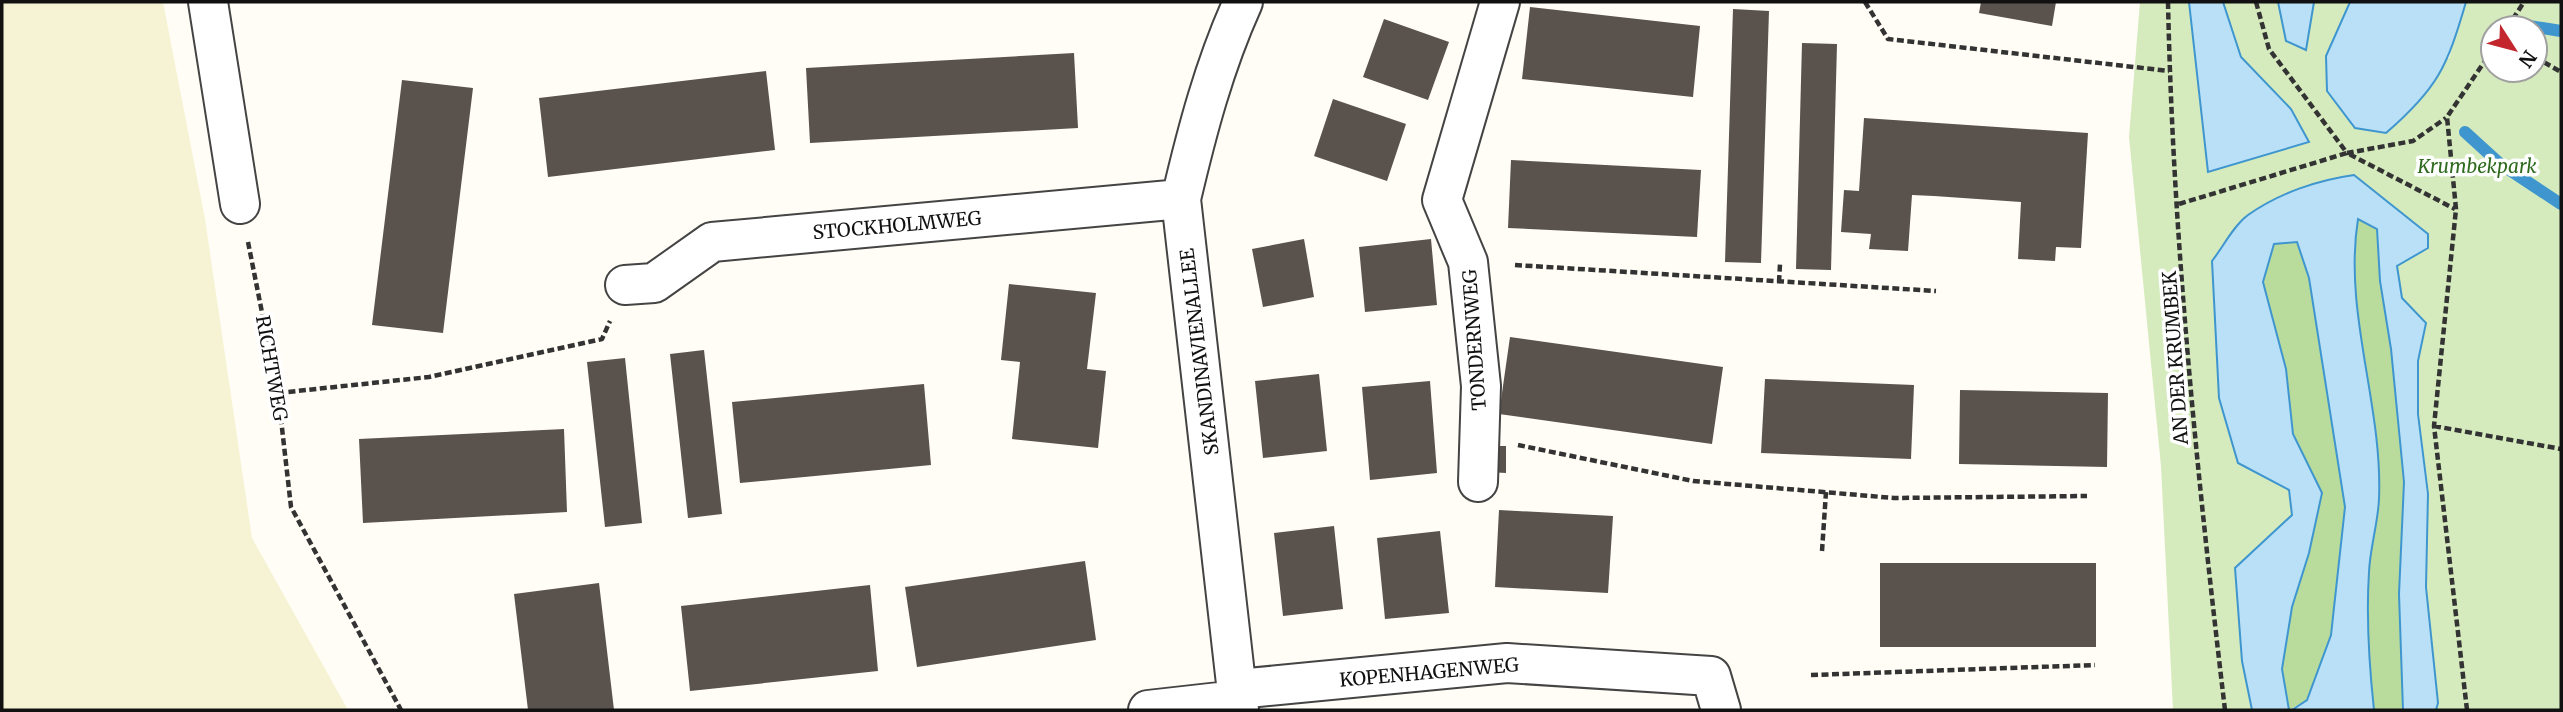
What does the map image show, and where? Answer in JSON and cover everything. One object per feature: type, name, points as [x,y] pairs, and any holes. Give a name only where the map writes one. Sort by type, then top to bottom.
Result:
[{"type":"street","points":[[208,2],[240,204]]},
{"type":"street","name":"SKANDINAVIENALLEE","points":[[1238,700],[1181,199],[1198,124],[1223,46],[1243,2]]},
{"type":"street","name":"TONDERNWEG","points":[[1478,482],[1481,386],[1468,262],[1442,200],[1500,2]]},
{"type":"street","name":"STOCKHOLMWEG","points":[[625,285],[654,283],[712,242],[1181,199]]},
{"type":"street","name":"KOPENHAGENWEG","points":[[1238,700],[1507,663],[1711,676],[1721,710]]},
{"type":"street","points":[[1148,710],[1238,700]]},
{"type":"path","points":[[1865,2],[1888,40],[2169,71]]},
{"type":"path","name":"AN DER KRUMBEK","points":[[2168,2],[2169,71],[2197,474],[2225,710]]},
{"type":"path","points":[[2256,2],[2269,48],[2347,153],[2456,209]]},
{"type":"path","points":[[2179,204],[2347,153],[2413,141],[2447,117],[2479,70]]},
{"type":"path","points":[[2447,117],[2456,209],[2434,426],[2467,710]]},
{"type":"path","name":"RICHTWEG","points":[[240,204],[278,393],[291,507],[401,710]]},
{"type":"path","points":[[1779,282],[1780,264]]},
{"type":"path","points":[[1515,265],[1936,291]]},
{"type":"path","points":[[278,393],[429,377],[602,339],[625,285]]},
{"type":"path","points":[[2434,426],[2561,449]]},
{"type":"path","points":[[1514,444],[1693,481],[1894,498],[2087,496]]},
{"type":"path","points":[[1822,551],[1826,492]]},
{"type":"path","points":[[1811,675],[2095,665]]},
{"type":"shaded area","points":[[2,2],[163,2],[205,219],[252,538],[348,710],[2,710]]},
{"type":"green space","name":"Krumbekpark","points":[[2140,2],[2189,2],[2208,172],[2291,109],[2241,57],[2223,2],[2278,2],[2286,41],[2305,50],[2314,2],[2350,2],[2326,56],[2449,58],[2466,2],[2561,2],[2561,710],[2436,710],[2438,703],[2426,587],[2428,494],[2418,414],[2418,361],[2426,323],[2402,298],[2397,266],[2428,248],[2428,234],[2354,175],[2312,185],[2247,215],[2292,515],[2235,568],[2242,661],[2252,710],[2173,710],[2161,466],[2129,137]]},
{"type":"green space","points":[[2357,219],[2377,228],[2380,281],[2391,349],[2404,482],[2399,594],[2403,710],[2374,710],[2368,656],[2369,571],[2379,498],[2371,397],[2353,285]]},
{"type":"green space","points":[[2297,242],[2309,278],[2345,507],[2331,635],[2307,700],[2289,710],[2282,669],[2292,607],[2309,553],[2322,493],[2293,434],[2286,369],[2263,282],[2274,244]]},
{"type":"water","points":[[2189,2],[2223,2],[2241,57],[2291,109],[2309,142],[2208,172]]},
{"type":"water","points":[[2278,2],[2314,2],[2306,50],[2286,41]]},
{"type":"water","points":[[2350,2],[2466,2],[2453,44],[2438,75],[2418,103],[2386,133],[2355,128],[2327,91],[2326,56]]},
{"type":"water","points":[[2354,175],[2428,234],[2428,248],[2397,266],[2402,298],[2426,323],[2418,361],[2418,414],[2428,494],[2426,587],[2438,703],[2436,710],[2403,710],[2399,594],[2404,482],[2391,349],[2380,281],[2377,229],[2358,219],[2355,254],[2359,324],[2379,464],[2379,499],[2370,563],[2368,607],[2374,710],[2292,710],[2307,700],[2331,635],[2345,507],[2309,278],[2297,242],[2274,244],[2263,282],[2286,369],[2293,434],[2322,493],[2309,553],[2292,607],[2282,669],[2289,710],[2252,710],[2242,661],[2235,568],[2292,515],[2289,490],[2238,463],[2219,398],[2212,261],[2238,224],[2260,207],[2299,189]]},
{"type":"building","points":[[1981,2],[2056,2],[2052,26],[1979,13]]},
{"type":"building","points":[[1530,7],[1700,26],[1693,97],[1522,79]]},
{"type":"building","points":[[1733,9],[1769,11],[1761,263],[1725,262]]},
{"type":"building","points":[[1384,19],[1449,42],[1428,100],[1363,77]]},
{"type":"building","points":[[1802,43],[1837,44],[1831,270],[1796,269]]},
{"type":"building","points":[[1074,53],[1078,128],[810,143],[806,68]]},
{"type":"building","points":[[766,71],[775,150],[548,177],[539,98]]},
{"type":"building","points":[[402,80],[473,88],[443,333],[372,325]]},
{"type":"building","points":[[1333,99],[1406,124],[1387,181],[1314,156]]},
{"type":"building","points":[[1864,118],[2088,133],[2081,248],[2056,247],[2055,261],[2018,259],[2021,202],[1912,195],[1908,251],[1869,249],[1871,234],[1841,232],[1844,190],[1859,191]]},
{"type":"building","points":[[1511,160],[1701,170],[1697,237],[1508,228]]},
{"type":"building","points":[[1304,239],[1314,297],[1263,307],[1252,249]]},
{"type":"building","points":[[1431,239],[1437,305],[1365,312],[1359,247]]},
{"type":"building","points":[[1009,284],[1096,293],[1087,369],[1106,371],[1098,448],[1012,439],[1020,362],[1001,360]]},
{"type":"building","points":[[1510,337],[1723,367],[1712,444],[1499,414]]},
{"type":"building","points":[[704,350],[722,514],[688,518],[670,354]]},
{"type":"building","points":[[625,358],[642,523],[605,527],[587,362]]},
{"type":"building","points":[[1319,374],[1327,451],[1263,458],[1255,381]]},
{"type":"building","points":[[1765,379],[1914,385],[1911,459],[1761,453]]},
{"type":"building","points":[[1430,381],[1437,473],[1370,480],[1362,387]]},
{"type":"building","points":[[924,384],[931,465],[740,483],[732,402]]},
{"type":"building","points":[[1960,390],[2108,393],[2107,467],[1959,464]]},
{"type":"building","points":[[564,429],[567,512],[363,523],[359,439]]},
{"type":"building","points":[[1489,446],[1506,446],[1506,473],[1488,472]]},
{"type":"building","points":[[1499,510],[1613,516],[1608,593],[1495,587]]},
{"type":"building","points":[[1334,526],[1343,609],[1283,616],[1274,533]]},
{"type":"building","points":[[1440,531],[1449,613],[1385,619],[1377,538]]},
{"type":"building","points":[[1085,561],[1096,640],[917,667],[905,587]]},
{"type":"building","points":[[1880,563],[2096,563],[2096,647],[1880,647]]},
{"type":"building","points":[[599,583],[614,710],[528,710],[514,594]]},
{"type":"building","points":[[870,585],[878,671],[690,691],[681,606]]},
{"type":"waterway","points":[[2549,29],[2561,31]]},
{"type":"waterway","points":[[2465,132],[2499,163],[2561,204]]}]
